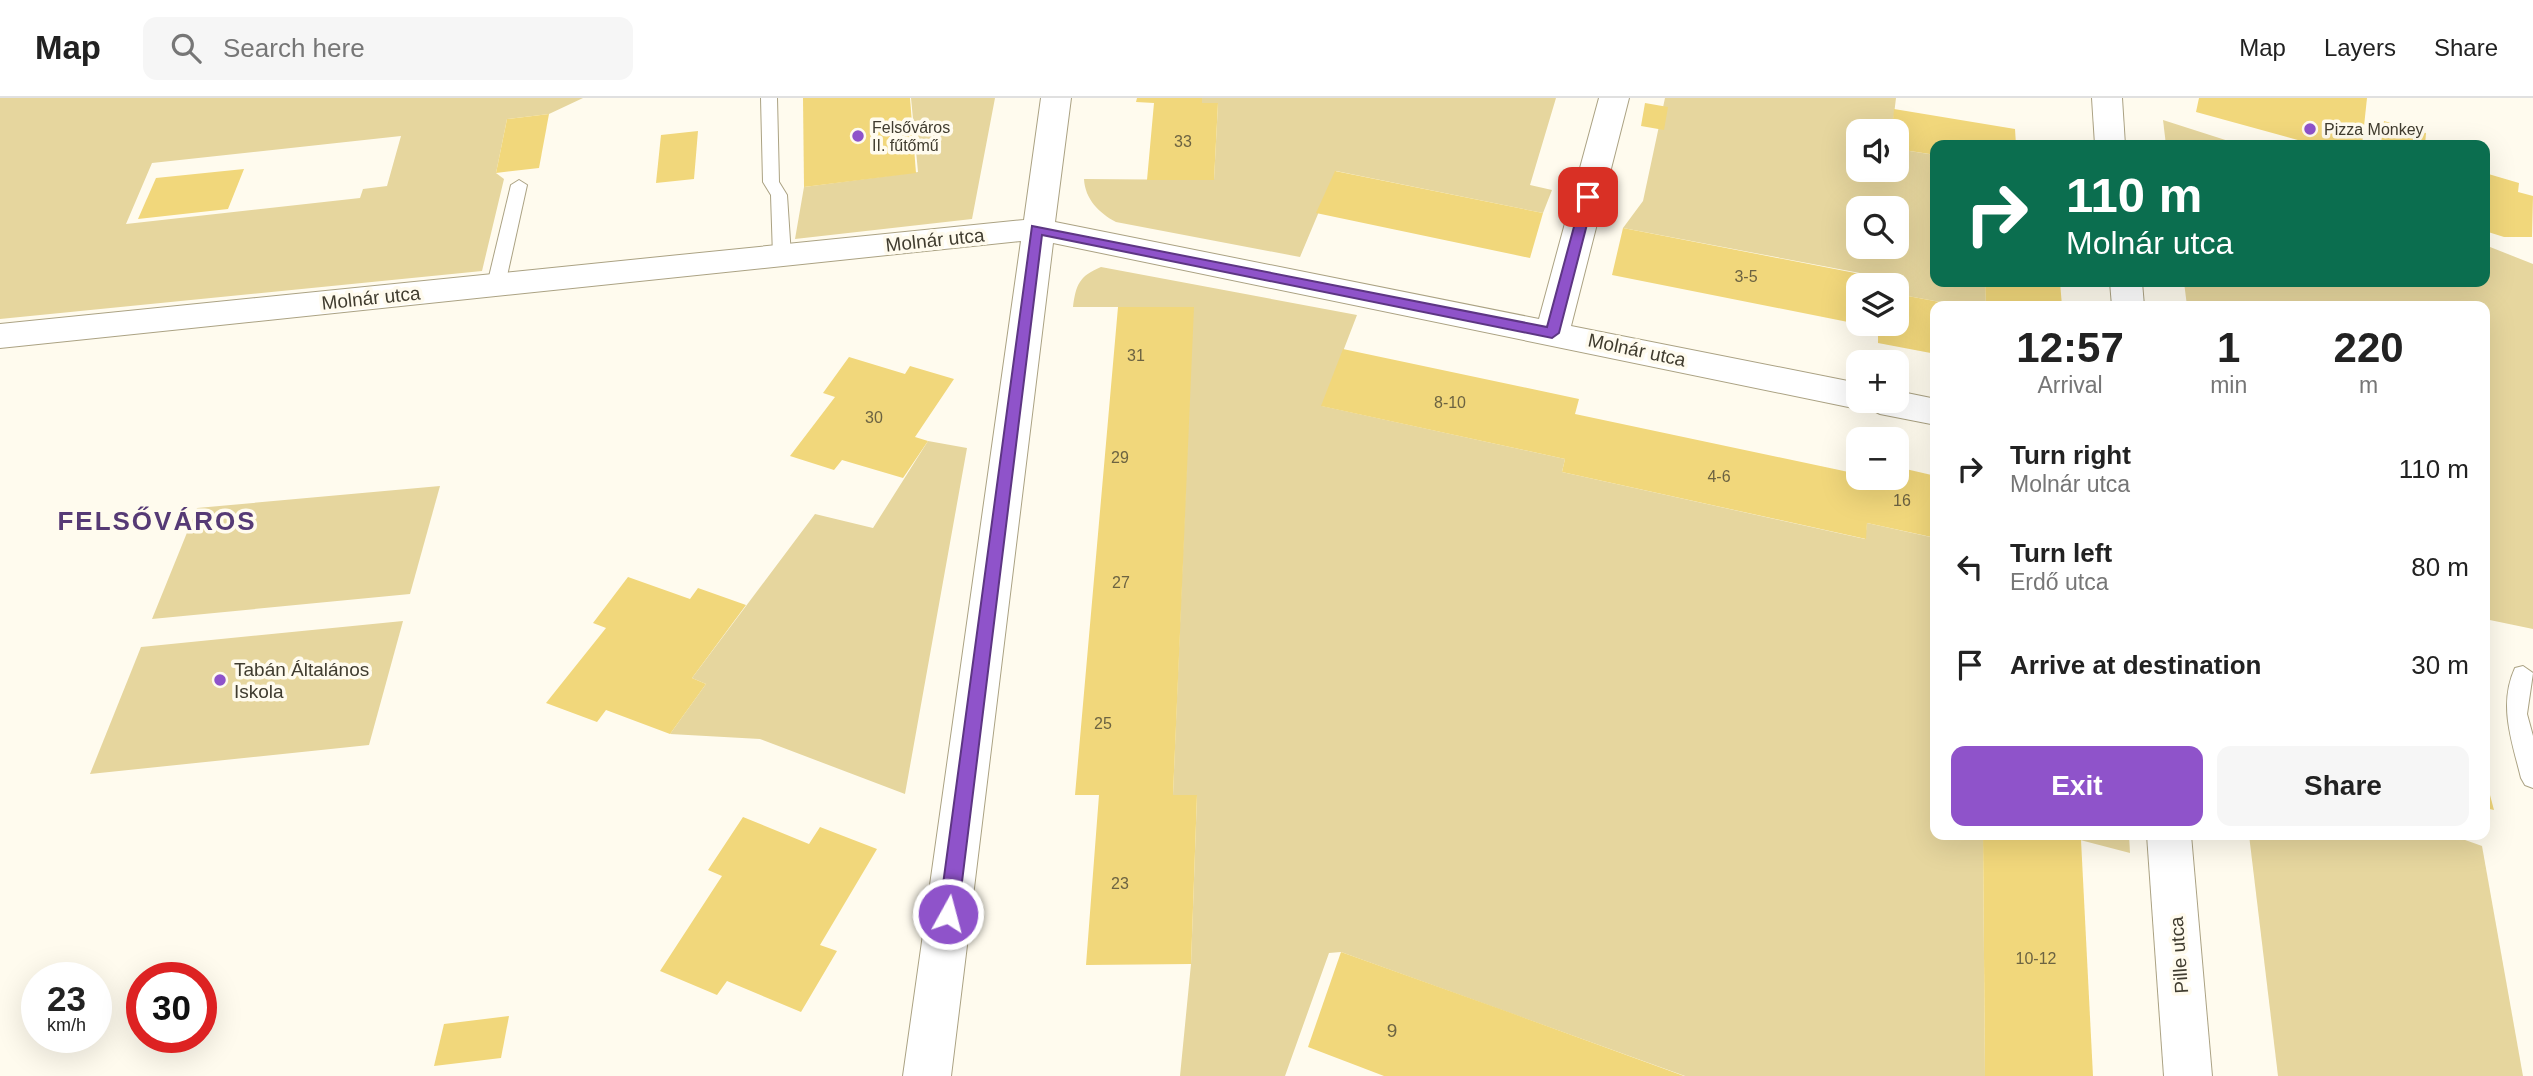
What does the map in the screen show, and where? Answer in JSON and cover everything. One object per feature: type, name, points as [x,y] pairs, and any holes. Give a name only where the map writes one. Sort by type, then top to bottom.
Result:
[{"type":"street","points":[[927,1076],[1036,229],[1056,98]]},
{"type":"street","points":[[1552,333],[1614,98]]},
{"type":"street","points":[[2107,98],[2110,140]]},
{"type":"street","name":"Molnár utca","points":[[0,336],[1036,229],[1846,394]]},
{"type":"street","points":[[1909,407],[1930,411]]},
{"type":"street","name":"Pille utca","points":[[2169,840],[2188,1076]]},
{"type":"lane","points":[[769,98],[771,182],[779,195],[782,256]]},
{"type":"lane","points":[[496,285],[519,186]]},
{"type":"lane","points":[[2523,675],[2516,715],[2533,778]]},
{"type":"shaded area","points":[[0,98],[583,98],[549,114],[507,119],[496,173],[504,179],[482,271],[0,319]],"holes":[[[401,136],[387,186],[363,189],[360,198],[126,224],[152,163]]]},
{"type":"shaded area","points":[[911,98],[995,98],[972,219],[795,239],[804,187],[918,172]]},
{"type":"shaded area","points":[[1202,98],[1556,98],[1530,185],[1552,190],[1543,213],[1336,171],[1300,257],[1116,222],[1099,210],[1087,193],[1084,179],[1214,180],[1218,103],[1202,103]]},
{"type":"shaded area","points":[[1665,98],[1896,98],[1893,119],[1846,119],[1846,182],[1909,182],[1909,151],[1930,154],[1930,287],[1985,287],[1986,301],[1935,301],[1909,296],[1909,273],[1860,273],[1623,228],[1643,201]]},
{"type":"shaded area","points":[[2163,120],[2225,140],[2165,140]]},
{"type":"shaded area","points":[[2490,247],[2533,264],[2533,629],[2490,620],[2490,301],[2186,301],[2185,287],[2490,287]]},
{"type":"shaded area","points":[[1101,267],[1357,315],[1322,406],[1565,459],[1562,472],[1865,539],[1867,523],[1930,537],[1930,840],[1983,840],[1985,1076],[1685,1076],[1341,952],[1329,953],[1285,1076],[1180,1076],[1191,964],[1197,795],[1173,795],[1193,307],[1073,307],[1080,282]]},
{"type":"shaded area","points":[[928,441],[967,448],[905,794],[760,739],[670,734],[706,684],[692,678],[815,514],[873,528]]},
{"type":"shaded area","points":[[440,486],[410,594],[152,619],[197,508]]},
{"type":"shaded area","points":[[403,621],[369,745],[90,774],[141,647]]},
{"type":"shaded area","points":[[2080,840],[2129,840],[2130,853]]},
{"type":"shaded area","points":[[2250,840],[2465,840],[2482,846],[2523,1076],[2278,1076]]},
{"type":"building","name":"Felsőváros II. fűtőmű","points":[[803,98],[910,98],[916,173],[804,187]]},
{"type":"building","points":[[1137,98],[1202,98],[1202,103],[1218,103],[1214,180],[1147,180],[1154,103],[1136,102]]},
{"type":"building","name":"Pizza Monkey","points":[[2199,98],[2367,98],[2363,140],[2298,140],[2196,112]]},
{"type":"building","points":[[1645,103],[1668,107],[1664,130],[1641,126]]},
{"type":"building","points":[[1894,109],[2015,129],[2016,140],[1930,140],[1930,154],[1909,151],[1909,119],[1893,119]]},
{"type":"building","points":[[549,114],[539,168],[496,173],[507,119]]},
{"type":"building","points":[[2384,121],[2426,133],[2425,140],[2381,140]]},
{"type":"building","points":[[698,131],[694,179],[656,183],[661,135]]},
{"type":"building","points":[[244,169],[228,209],[138,219],[156,178]]},
{"type":"building","points":[[1335,171],[1543,213],[1530,258],[1316,213]]},
{"type":"building","points":[[2490,174],[2519,183],[2518,192],[2533,196],[2532,237],[2504,237],[2490,233]]},
{"type":"building","points":[[1623,228],[1855,273],[1846,273],[1846,322],[1612,275]]},
{"type":"building","points":[[1985,287],[2060,287],[2062,301],[1986,301]]},
{"type":"building","points":[[1909,296],[1935,301],[1930,301],[1930,353],[1878,343],[1878,336],[1909,336]]},
{"type":"building","points":[[1118,307],[1194,307],[1173,795],[1197,795],[1191,964],[1086,965],[1099,795],[1075,795]]},
{"type":"building","points":[[1343,349],[1579,399],[1575,414],[1846,471],[1846,490],[1909,490],[1909,470],[1930,475],[1930,537],[1867,523],[1866,539],[1562,472],[1565,459],[1321,406]]},
{"type":"building","points":[[849,357],[905,374],[910,366],[954,379],[915,437],[928,441],[903,478],[842,460],[834,470],[790,456],[835,397],[823,393]]},
{"type":"building","points":[[628,577],[690,599],[698,588],[746,605],[692,678],[706,684],[670,734],[606,710],[597,722],[546,703],[606,628],[593,623]]},
{"type":"building","points":[[743,817],[809,844],[820,827],[877,849],[820,945],[837,951],[801,1012],[727,981],[717,995],[660,971],[722,876],[708,870]]},
{"type":"building","points":[[1983,840],[2081,840],[2093,1076],[1985,1076]]},
{"type":"building","points":[[1341,952],[1684,1076],[1384,1076],[1308,1047]]},
{"type":"building","points":[[509,1016],[501,1058],[434,1066],[444,1024]]},
{"type":"place","name":"Pizza Monkey","points":[[2310,129]]},
{"type":"place","name":"Felsőváros II. fűtőmű","points":[[858,136]]},
{"type":"place","name":"Tabán Általános Iskola","points":[[220,680]]},
{"type":"district","name":"FELSŐVÁROS","points":[[157,521]]},
{"type":"route","points":[[948,914],[1036,229],[1552,333],[1588,197]]}]
